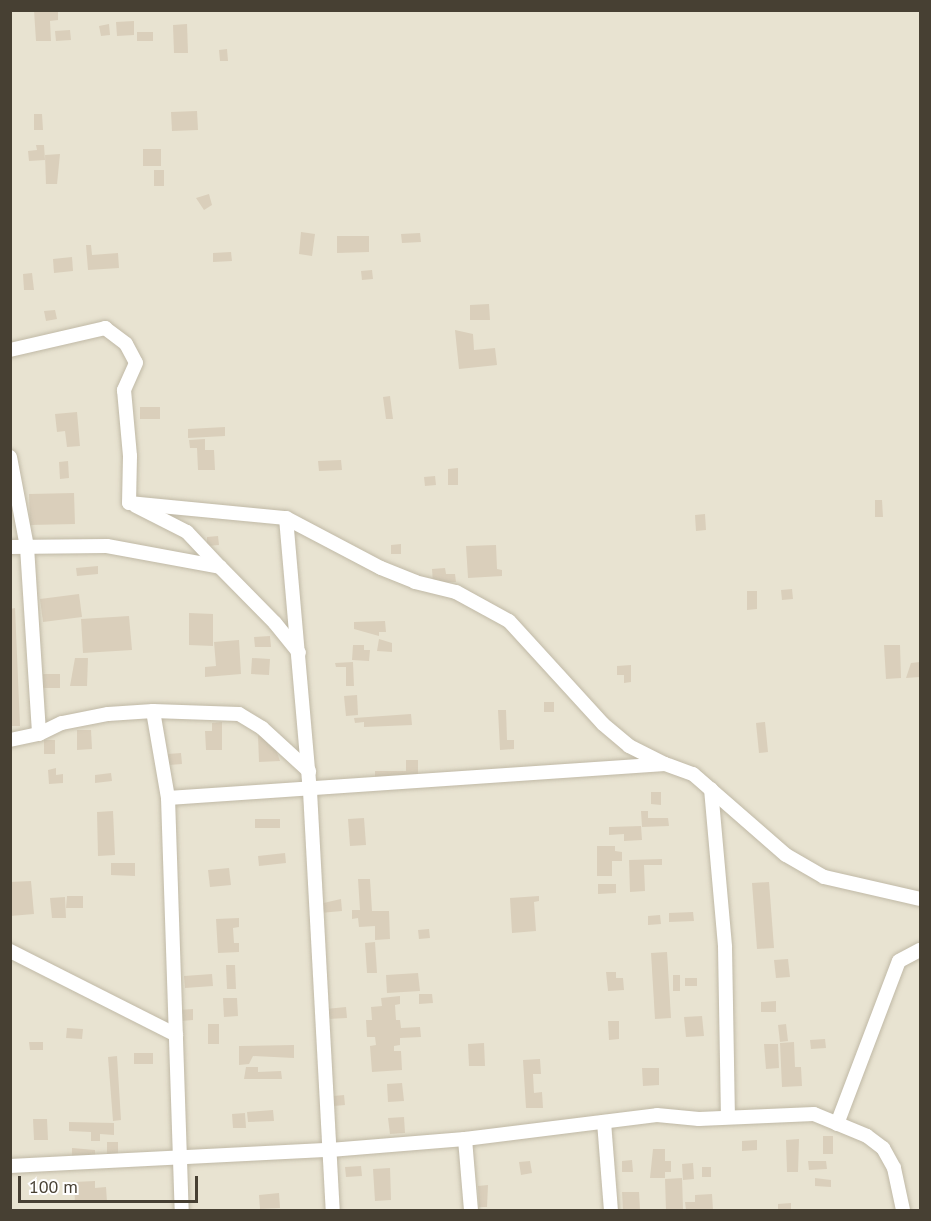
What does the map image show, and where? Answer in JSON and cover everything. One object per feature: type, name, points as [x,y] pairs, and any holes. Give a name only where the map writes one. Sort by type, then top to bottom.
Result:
[{"type":"street","points":[[10,350],[105,328],[126,344],[136,363],[124,390],[130,456],[129,503]]},
{"type":"street","points":[[10,457],[27,547],[39,734]]},
{"type":"street","points":[[129,503],[286,518],[381,568],[415,582],[456,592],[509,621],[603,724],[629,746],[665,764],[693,774],[786,855],[824,877],[921,899]]},
{"type":"street","points":[[129,503],[187,532],[268,615],[299,653]]},
{"type":"street","points":[[286,518],[309,771],[333,1210]]},
{"type":"street","points":[[10,547],[107,546],[220,567]]},
{"type":"street","points":[[10,740],[39,734],[62,723],[153,711],[239,714],[262,728],[309,771]]},
{"type":"street","points":[[153,711],[168,798],[182,1210]]},
{"type":"street","points":[[168,798],[665,764]]},
{"type":"street","points":[[711,789],[725,947],[728,1116]]},
{"type":"street","points":[[837,1124],[899,961],[921,950]]},
{"type":"street","points":[[10,951],[176,1035]]},
{"type":"street","points":[[10,1166],[330,1150],[465,1139],[657,1115],[699,1119],[814,1114],[883,1148],[894,1168],[903,1210]]},
{"type":"street","points":[[604,1122],[611,1210]]},
{"type":"street","points":[[465,1139],[471,1210]]},
{"type":"shaded area","points":[[11,11],[920,11],[920,1210],[11,1210]]},
{"type":"building","points":[[34,10],[58,10],[58,20],[50,21],[51,41],[36,41]]},
{"type":"building","points":[[134,21],[134,35],[117,36],[116,22]]},
{"type":"building","points":[[109,24],[110,35],[101,36],[99,26]]},
{"type":"building","points":[[187,24],[188,53],[174,53],[173,25]]},
{"type":"building","points":[[70,30],[71,40],[56,41],[55,31]]},
{"type":"building","points":[[137,32],[153,32],[153,41],[137,41]]},
{"type":"building","points":[[227,49],[228,61],[220,61],[219,50]]},
{"type":"building","points":[[197,111],[198,130],[172,131],[171,112]]},
{"type":"building","points":[[34,114],[42,114],[43,130],[34,130]]},
{"type":"building","points":[[36,145],[44,145],[45,160],[29,161],[28,151],[37,150]]},
{"type":"building","points":[[143,149],[161,149],[161,166],[143,166]]},
{"type":"building","points":[[60,154],[57,184],[46,184],[45,155]]},
{"type":"building","points":[[154,170],[164,170],[164,186],[154,186]]},
{"type":"building","points":[[209,194],[212,205],[204,210],[196,198]]},
{"type":"building","points":[[301,232],[315,234],[312,256],[299,254]]},
{"type":"building","points":[[420,233],[421,242],[402,243],[401,234]]},
{"type":"building","points":[[337,236],[369,236],[369,252],[337,253]]},
{"type":"building","points":[[86,245],[91,245],[92,255],[118,253],[119,268],[88,270]]},
{"type":"building","points":[[231,252],[232,261],[213,262],[213,253]]},
{"type":"building","points":[[72,257],[73,271],[54,273],[53,259]]},
{"type":"building","points":[[372,270],[373,279],[362,280],[361,271]]},
{"type":"building","points":[[32,273],[34,290],[24,290],[23,274]]},
{"type":"building","points":[[489,304],[490,320],[470,320],[470,305]]},
{"type":"building","points":[[55,310],[57,319],[46,321],[44,311]]},
{"type":"building","points":[[455,330],[473,334],[474,350],[495,348],[497,365],[459,369]]},
{"type":"building","points":[[390,396],[393,419],[386,419],[383,397]]},
{"type":"building","points":[[140,407],[160,407],[160,419],[140,419]]},
{"type":"building","points":[[77,412],[80,446],[67,447],[65,431],[57,432],[55,414]]},
{"type":"building","points":[[225,427],[225,436],[188,438],[188,429]]},
{"type":"building","points":[[205,439],[205,450],[214,450],[215,470],[198,470],[197,448],[190,448],[189,440]]},
{"type":"building","points":[[341,460],[342,470],[319,471],[318,461]]},
{"type":"building","points":[[68,461],[69,478],[60,479],[59,462]]},
{"type":"building","points":[[458,468],[458,485],[448,485],[448,469]]},
{"type":"building","points":[[435,476],[436,485],[425,486],[424,477]]},
{"type":"building","points":[[74,493],[75,524],[30,525],[29,494]]},
{"type":"building","points":[[875,500],[882,500],[883,517],[875,517]]},
{"type":"building","points":[[705,514],[706,530],[696,531],[695,515]]},
{"type":"building","points":[[218,536],[219,545],[207,546],[207,537]]},
{"type":"building","points":[[401,544],[401,554],[391,554],[391,545]]},
{"type":"building","points":[[496,545],[497,569],[502,570],[502,576],[468,578],[466,546]]},
{"type":"building","points":[[98,566],[98,574],[77,576],[76,568]]},
{"type":"building","points":[[445,568],[446,574],[455,574],[456,582],[433,583],[432,569]]},
{"type":"building","points":[[792,589],[793,599],[782,600],[781,590]]},
{"type":"building","points":[[747,591],[757,591],[757,609],[747,610]]},
{"type":"building","points":[[79,594],[82,617],[43,622],[40,599]]},
{"type":"building","points":[[15,608],[20,726],[10,726],[10,609]]},
{"type":"building","points":[[189,613],[213,614],[213,646],[189,645]]},
{"type":"building","points":[[129,616],[132,650],[83,653],[81,619]]},
{"type":"building","points":[[385,621],[386,632],[379,632],[379,636],[354,629],[354,622]]},
{"type":"building","points":[[270,636],[271,647],[255,647],[254,637]]},
{"type":"building","points":[[379,639],[392,643],[392,652],[377,651]]},
{"type":"building","points":[[239,640],[241,674],[205,677],[205,667],[216,666],[214,642]]},
{"type":"building","points":[[353,645],[364,645],[364,650],[370,650],[369,661],[352,660]]},
{"type":"building","points":[[884,645],[900,645],[901,678],[886,679]]},
{"type":"building","points":[[75,658],[88,658],[87,686],[70,686]]},
{"type":"building","points":[[252,658],[270,659],[269,675],[251,674]]},
{"type":"building","points":[[353,662],[354,686],[346,686],[346,667],[336,667],[335,663]]},
{"type":"building","points":[[920,662],[920,677],[906,678],[911,663]]},
{"type":"building","points":[[631,665],[631,682],[624,683],[624,675],[617,675],[617,666]]},
{"type":"building","points":[[43,674],[60,674],[60,688],[43,688]]},
{"type":"building","points":[[357,695],[358,715],[346,716],[344,696]]},
{"type":"building","points":[[544,702],[554,702],[554,712],[544,712]]},
{"type":"building","points":[[498,710],[506,710],[507,740],[514,740],[514,749],[500,750]]},
{"type":"building","points":[[411,714],[412,725],[364,727],[364,722],[355,723],[354,718]]},
{"type":"building","points":[[222,722],[222,750],[206,750],[205,731],[212,731],[212,723]]},
{"type":"building","points":[[765,722],[768,752],[759,753],[756,723]]},
{"type":"building","points":[[77,730],[91,730],[92,749],[77,750]]},
{"type":"building","points":[[258,735],[274,744],[280,761],[259,762]]},
{"type":"building","points":[[44,740],[55,740],[55,754],[44,754]]},
{"type":"building","points":[[181,753],[182,764],[169,765],[168,754]]},
{"type":"building","points":[[406,760],[418,760],[418,781],[375,780],[375,771],[406,771]]},
{"type":"building","points":[[56,768],[56,775],[63,774],[63,783],[49,784],[48,770]]},
{"type":"building","points":[[111,773],[112,781],[95,783],[95,775]]},
{"type":"building","points":[[651,792],[661,792],[661,805],[651,804]]},
{"type":"building","points":[[113,811],[115,855],[98,856],[97,812]]},
{"type":"building","points":[[641,811],[648,811],[648,818],[668,818],[669,826],[642,827]]},
{"type":"building","points":[[364,818],[366,845],[350,846],[348,819]]},
{"type":"building","points":[[255,819],[280,819],[280,828],[255,828]]},
{"type":"building","points":[[641,826],[642,840],[624,841],[624,834],[609,835],[609,827]]},
{"type":"building","points":[[597,846],[615,846],[615,851],[622,852],[622,861],[612,861],[612,876],[597,876]]},
{"type":"building","points":[[285,853],[286,863],[259,866],[258,856]]},
{"type":"building","points":[[662,859],[662,865],[644,865],[645,891],[630,892],[629,860]]},
{"type":"building","points":[[111,863],[135,863],[135,876],[111,875]]},
{"type":"building","points":[[229,868],[231,885],[210,887],[208,870]]},
{"type":"building","points":[[358,879],[370,879],[372,911],[389,911],[390,939],[375,940],[375,926],[359,927],[358,918],[352,919],[352,910],[360,910]]},
{"type":"building","points":[[31,881],[34,914],[10,916],[10,882]]},
{"type":"building","points":[[769,882],[774,948],[757,949],[752,883]]},
{"type":"building","points":[[598,884],[616,884],[616,893],[598,894]]},
{"type":"building","points":[[67,896],[83,896],[83,908],[66,908]]},
{"type":"building","points":[[539,896],[539,901],[534,902],[536,931],[512,933],[510,898]]},
{"type":"building","points":[[65,897],[66,918],[52,918],[50,898]]},
{"type":"building","points":[[341,899],[342,911],[320,913],[319,904]]},
{"type":"building","points":[[693,912],[694,921],[669,922],[669,913]]},
{"type":"building","points":[[660,915],[661,924],[648,925],[648,916]]},
{"type":"building","points":[[239,918],[239,927],[233,928],[234,943],[239,943],[239,952],[218,953],[216,919]]},
{"type":"building","points":[[429,929],[430,938],[419,939],[418,930]]},
{"type":"building","points":[[375,942],[377,973],[367,973],[365,943]]},
{"type":"building","points":[[667,952],[671,1018],[655,1019],[651,953]]},
{"type":"building","points":[[788,959],[790,977],[776,978],[774,960]]},
{"type":"building","points":[[226,965],[235,965],[236,989],[227,989]]},
{"type":"building","points":[[606,972],[616,972],[616,978],[623,978],[624,990],[608,991]]},
{"type":"building","points":[[418,973],[420,991],[387,993],[386,975]]},
{"type":"building","points":[[212,974],[213,986],[185,988],[184,976]]},
{"type":"building","points":[[673,975],[680,975],[680,991],[673,991]]},
{"type":"building","points":[[685,978],[697,978],[697,986],[685,986]]},
{"type":"building","points":[[419,994],[432,994],[433,1003],[419,1004]]},
{"type":"building","points":[[400,996],[400,1004],[395,1005],[396,1020],[400,1020],[401,1028],[420,1027],[421,1037],[400,1038],[400,1045],[394,1046],[394,1051],[401,1051],[402,1070],[372,1072],[370,1046],[376,1045],[375,1037],[367,1037],[366,1020],[372,1020],[371,1007],[382,1006],[381,998]]},
{"type":"building","points":[[223,998],[237,998],[238,1016],[224,1017]]},
{"type":"building","points":[[776,1001],[776,1012],[761,1012],[761,1002]]},
{"type":"building","points":[[346,1007],[347,1018],[327,1019],[326,1009]]},
{"type":"building","points":[[193,1009],[193,1020],[181,1021],[180,1010]]},
{"type":"building","points":[[702,1016],[704,1036],[686,1037],[684,1017]]},
{"type":"building","points":[[608,1021],[619,1021],[619,1039],[609,1040]]},
{"type":"building","points":[[208,1024],[219,1024],[219,1044],[208,1044]]},
{"type":"building","points":[[786,1024],[788,1041],[780,1042],[778,1025]]},
{"type":"building","points":[[67,1028],[83,1029],[82,1039],[66,1038]]},
{"type":"building","points":[[825,1039],[826,1048],[811,1049],[810,1040]]},
{"type":"building","points":[[29,1042],[43,1042],[43,1050],[30,1050]]},
{"type":"building","points":[[794,1042],[795,1067],[801,1067],[802,1086],[782,1087],[780,1043]]},
{"type":"building","points":[[484,1043],[485,1066],[469,1066],[468,1044]]},
{"type":"building","points":[[764,1044],[778,1044],[779,1068],[766,1069]]},
{"type":"building","points":[[294,1045],[294,1058],[253,1056],[249,1064],[239,1065],[239,1046]]},
{"type":"building","points":[[134,1053],[153,1053],[153,1064],[134,1064]]},
{"type":"building","points":[[117,1056],[121,1120],[113,1121],[108,1057]]},
{"type":"building","points":[[540,1059],[541,1074],[533,1074],[534,1093],[542,1092],[543,1108],[526,1108],[523,1060]]},
{"type":"building","points":[[246,1067],[258,1067],[258,1072],[281,1071],[282,1079],[244,1079]]},
{"type":"building","points":[[642,1068],[659,1068],[659,1085],[643,1086]]},
{"type":"building","points":[[402,1083],[404,1101],[388,1102],[387,1084]]},
{"type":"building","points":[[344,1095],[345,1105],[334,1106],[334,1096]]},
{"type":"building","points":[[273,1110],[274,1121],[248,1122],[247,1112]]},
{"type":"building","points":[[245,1113],[246,1128],[233,1128],[232,1114]]},
{"type":"building","points":[[404,1117],[405,1133],[390,1134],[388,1118]]},
{"type":"building","points":[[33,1119],[47,1119],[48,1140],[34,1140]]},
{"type":"building","points":[[69,1122],[114,1123],[114,1135],[100,1134],[100,1141],[91,1141],[91,1132],[69,1131]]},
{"type":"building","points":[[823,1136],[833,1136],[833,1154],[823,1154]]},
{"type":"building","points":[[799,1139],[798,1172],[787,1172],[786,1140]]},
{"type":"building","points":[[757,1140],[757,1150],[742,1151],[742,1141]]},
{"type":"building","points":[[107,1142],[118,1142],[118,1155],[107,1155]]},
{"type":"building","points":[[72,1148],[95,1150],[95,1158],[72,1157]]},
{"type":"building","points":[[653,1149],[665,1149],[665,1161],[671,1161],[671,1172],[665,1172],[665,1178],[650,1178]]},
{"type":"building","points":[[632,1160],[633,1172],[622,1172],[622,1161]]},
{"type":"building","points":[[530,1161],[532,1173],[521,1175],[519,1162]]},
{"type":"building","points":[[808,1161],[826,1161],[827,1169],[809,1170]]},
{"type":"building","points":[[693,1163],[694,1179],[683,1180],[682,1164]]},
{"type":"building","points":[[361,1166],[362,1176],[346,1177],[345,1167]]},
{"type":"building","points":[[702,1167],[711,1167],[711,1177],[702,1177]]},
{"type":"building","points":[[390,1168],[391,1200],[375,1201],[373,1169]]},
{"type":"building","points":[[682,1178],[683,1210],[666,1210],[665,1179]]},
{"type":"building","points":[[815,1178],[831,1180],[831,1187],[815,1186]]},
{"type":"building","points":[[95,1181],[95,1188],[106,1187],[107,1202],[75,1203],[74,1182]]},
{"type":"building","points":[[488,1185],[487,1207],[479,1207],[478,1186]]},
{"type":"building","points":[[622,1192],[639,1192],[640,1210],[623,1210]]},
{"type":"building","points":[[279,1193],[280,1208],[260,1209],[259,1195]]},
{"type":"building","points":[[712,1194],[713,1210],[686,1210],[685,1202],[695,1202],[695,1195]]},
{"type":"building","points":[[791,1203],[791,1210],[778,1210],[778,1204]]}]
